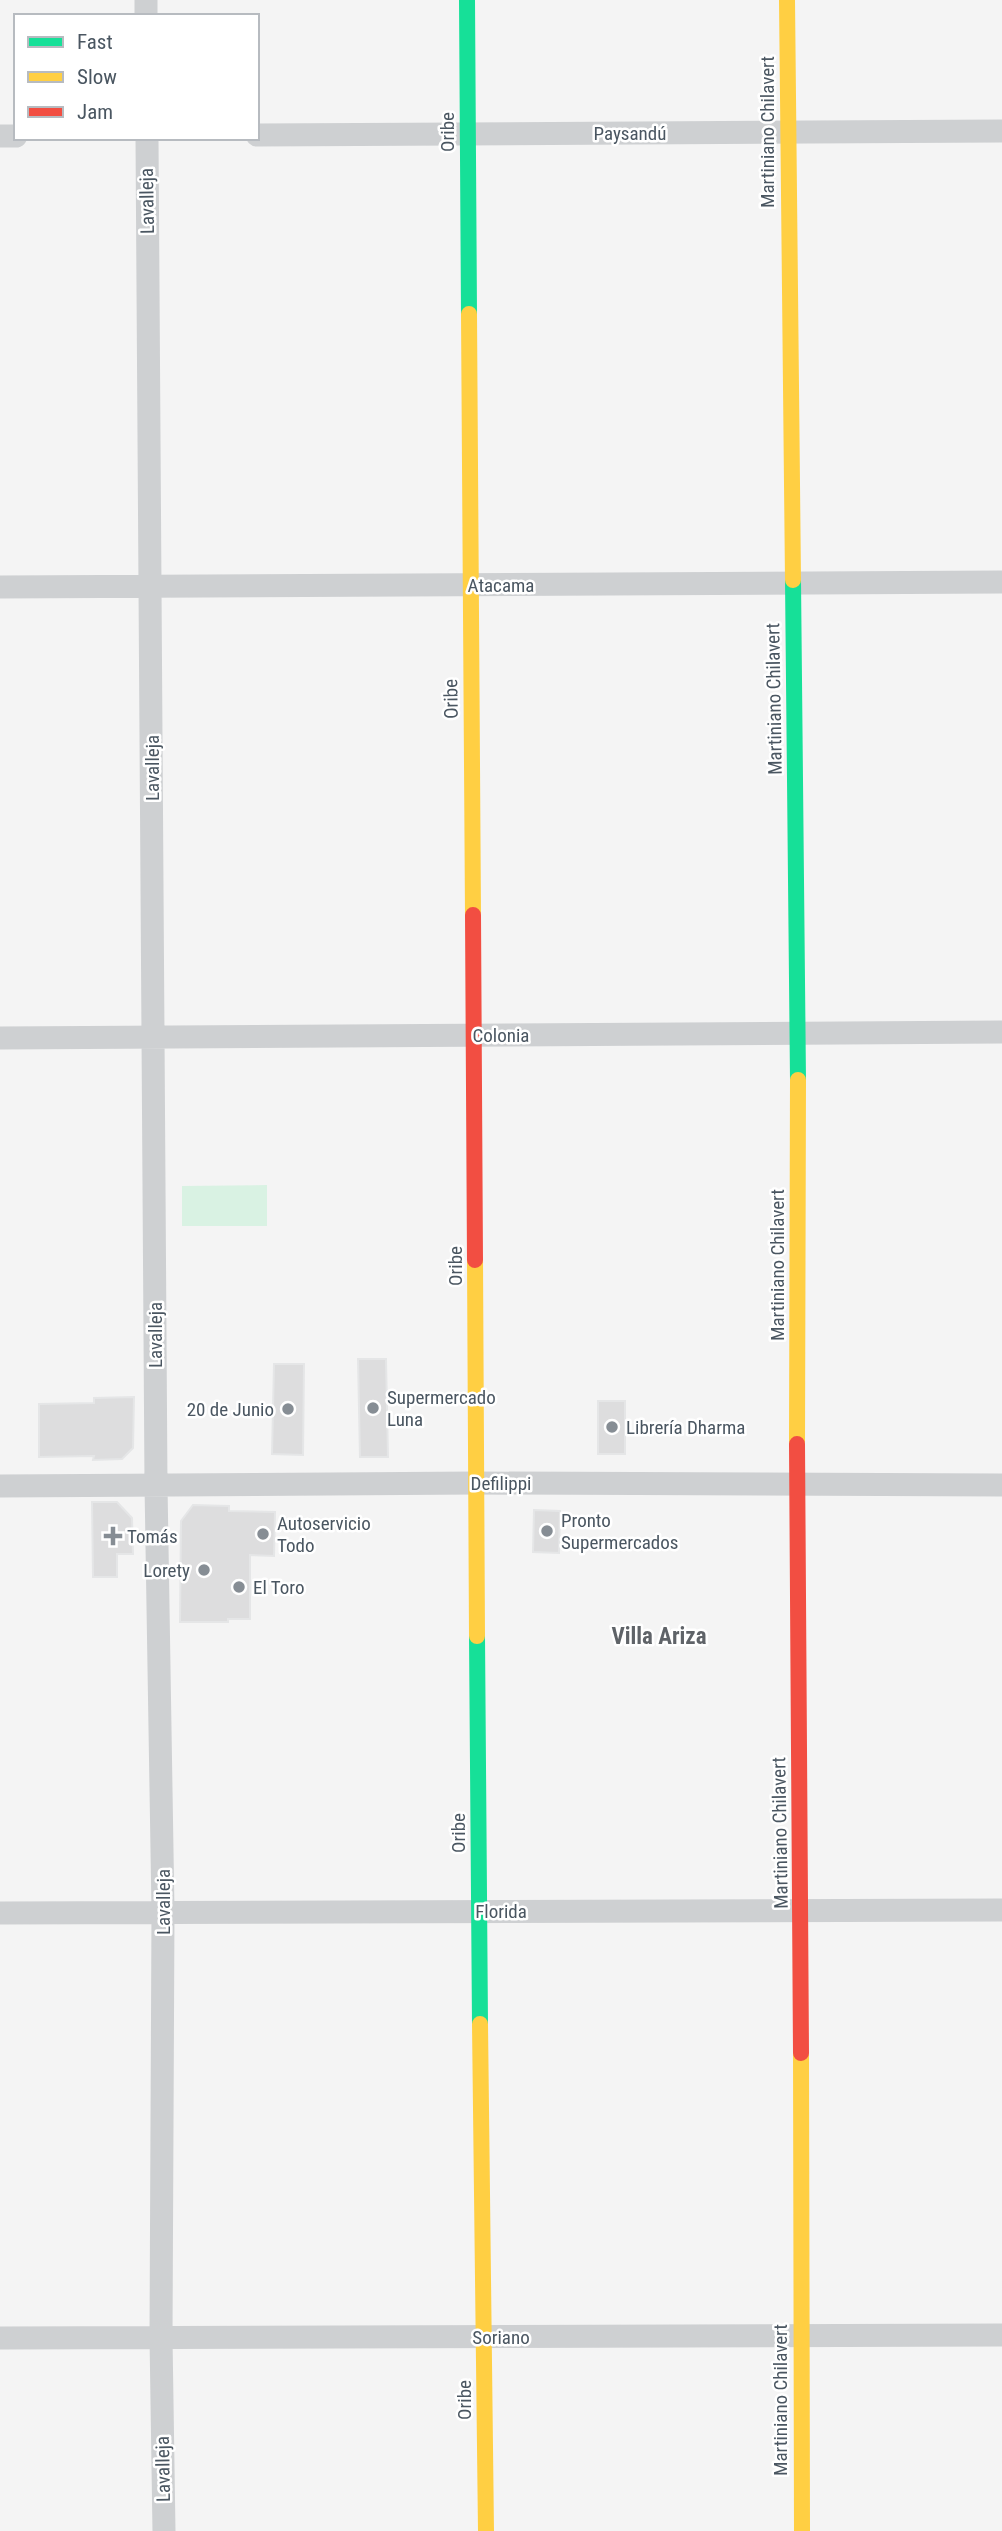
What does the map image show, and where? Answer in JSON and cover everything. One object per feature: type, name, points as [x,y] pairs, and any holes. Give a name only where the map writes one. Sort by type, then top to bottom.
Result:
[{"type":"street","name":"Oribe","points":[[467,0],[486,2531]]},
{"type":"street","name":"Martiniano Chilavert","points":[[788,0],[798,1033],[797,1483],[802,2531]]},
{"type":"street","name":"Paysandú","points":[[259,135],[1002,131]]},
{"type":"street","name":"Lavalleja","points":[[147,140],[156,1485],[163,1911],[161,2337],[164,2531]]},
{"type":"street","name":"Atacama","points":[[0,587],[1002,582]]},
{"type":"street","name":"Colonia","points":[[0,1038],[1002,1032]]},
{"type":"street","name":"Defilippi","points":[[0,1486],[477,1483],[1002,1485]]},
{"type":"street","name":"Florida","points":[[0,1913],[1002,1910]]},
{"type":"street","name":"Soriano","points":[[0,2338],[1002,2335]]},
{"type":"green space","points":[[267,1185],[267,1226],[182,1226],[182,1186]]},
{"type":"building","name":"Supermercado Luna","points":[[358,1359],[386,1359],[388,1457],[360,1457]]},
{"type":"building","name":"20 de Junio","points":[[274,1364],[304,1364],[303,1455],[272,1454]]},
{"type":"building","points":[[134,1397],[133,1448],[122,1459],[93,1460],[94,1456],[39,1457],[39,1404],[94,1403],[94,1398]]},
{"type":"building","name":"Librería Dharma","points":[[598,1401],[625,1401],[625,1454],[598,1454]]},
{"type":"building","name":"Tomás","points":[[92,1502],[117,1502],[132,1518],[133,1554],[117,1554],[117,1577],[93,1577]]},
{"type":"building","name":"Lorety","points":[[193,1505],[229,1506],[229,1511],[275,1512],[274,1556],[250,1555],[250,1619],[180,1622],[181,1521]]},
{"type":"building","name":"Pronto Supermercados","points":[[534,1510],[560,1511],[559,1553],[533,1552]]},
{"type":"traffic: fast","points":[[467,0],[469,314]]},
{"type":"traffic: fast","points":[[793,580],[798,1080]]},
{"type":"traffic: fast","points":[[477,1636],[480,2024]]},
{"type":"traffic: slow","points":[[787,0],[793,580]]},
{"type":"traffic: slow","points":[[469,314],[473,915]]},
{"type":"traffic: slow","points":[[797,1444],[798,1080]]},
{"type":"traffic: slow","points":[[475,1260],[477,1636]]},
{"type":"traffic: slow","points":[[480,2024],[486,2531]]},
{"type":"traffic: slow","points":[[801,2053],[802,2531]]},
{"type":"traffic: jam","points":[[473,915],[475,1260]]},
{"type":"traffic: jam","points":[[797,1444],[801,2053]]},
{"type":"place","name":"Supermercado Luna","points":[[373,1408]]},
{"type":"place","name":"20 de Junio","points":[[288,1409]]},
{"type":"place","name":"Librería Dharma","points":[[612,1427]]},
{"type":"place","name":"Pronto Supermercados","points":[[547,1531]]},
{"type":"place","name":"Autoservicio Todo","points":[[263,1534]]},
{"type":"place","name":"Tomás","points":[[113,1536]]},
{"type":"place","name":"Lorety","points":[[204,1570]]},
{"type":"place","name":"El Toro","points":[[239,1587]]},
{"type":"district","name":"Villa Ariza","points":[[659,1636]]}]
